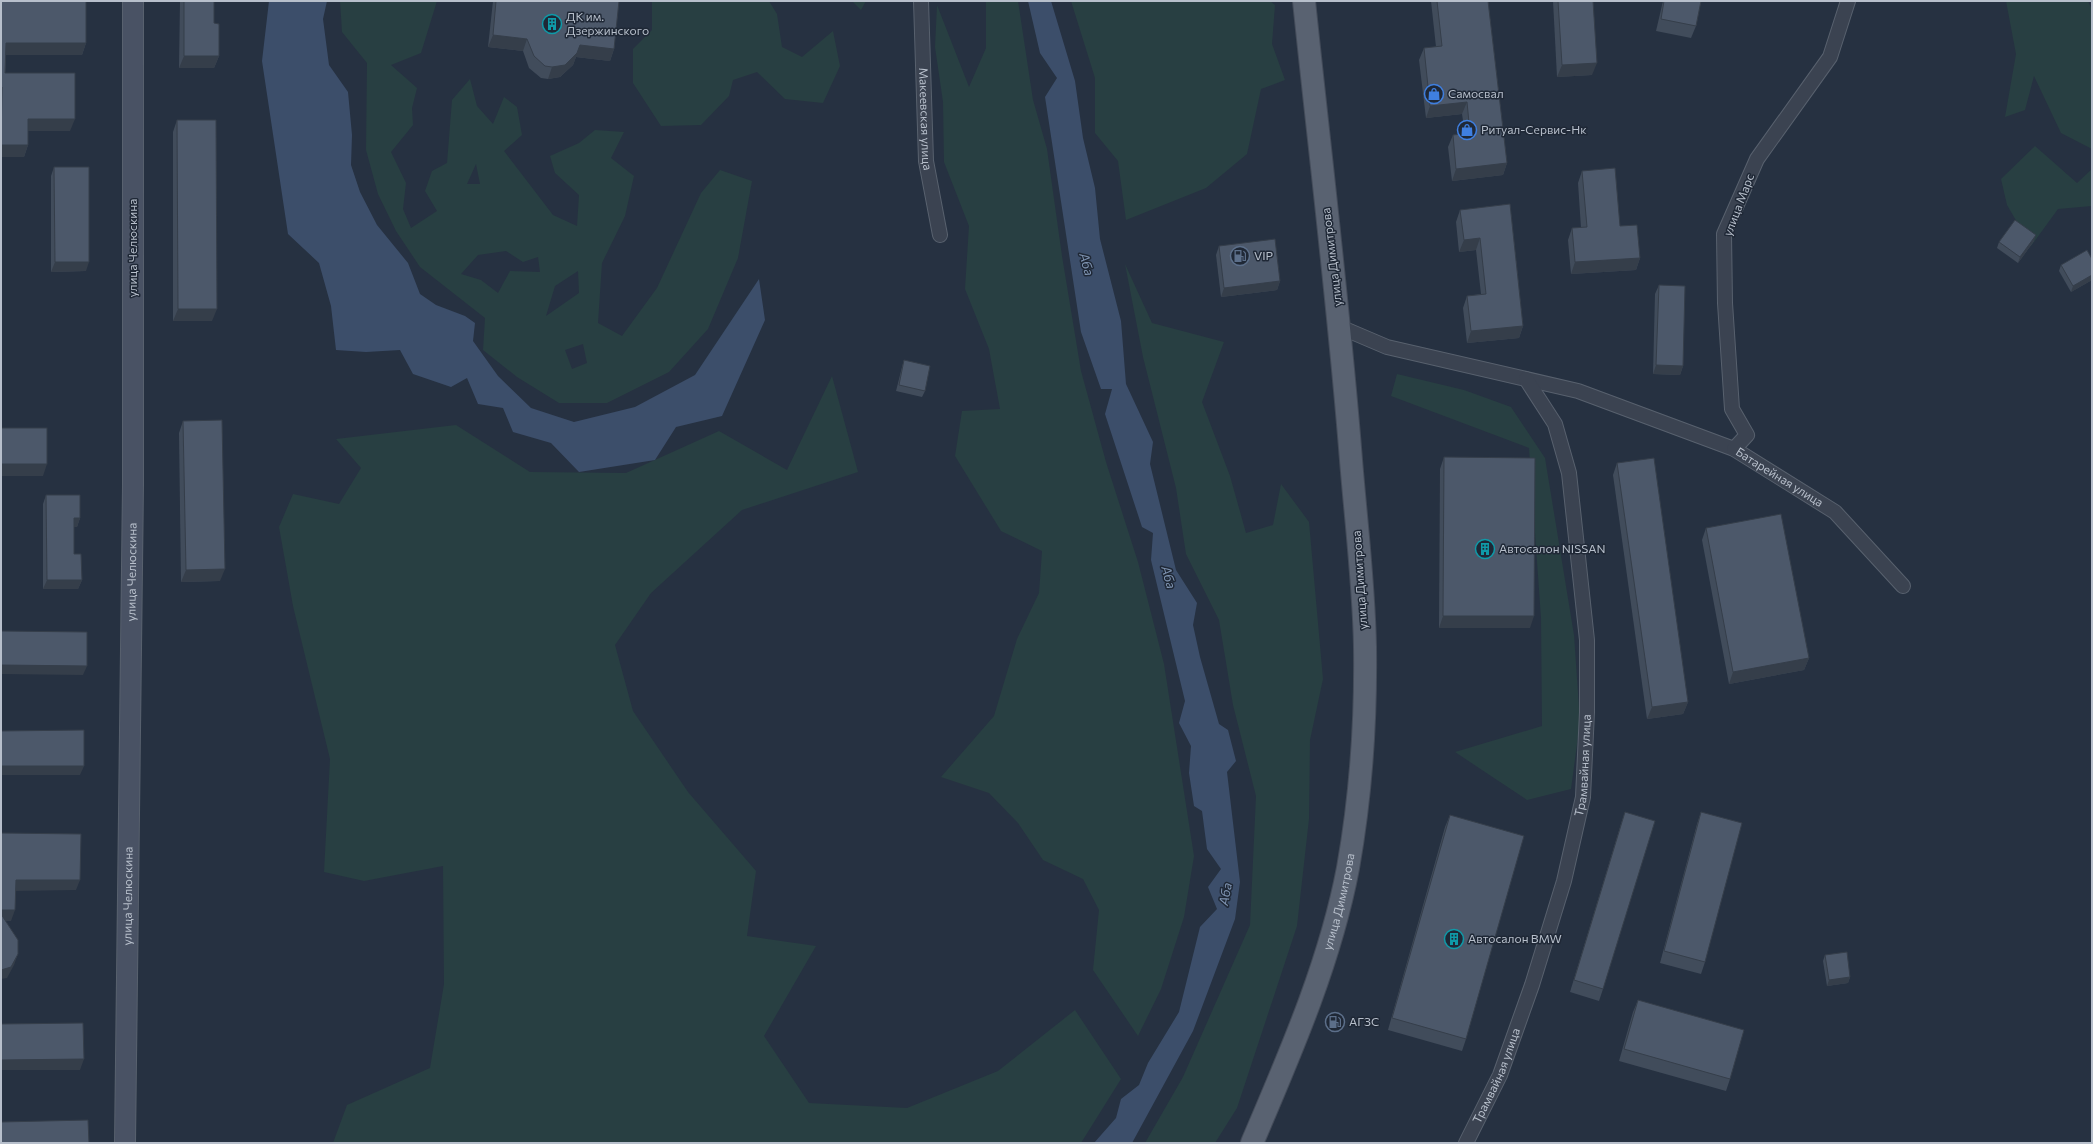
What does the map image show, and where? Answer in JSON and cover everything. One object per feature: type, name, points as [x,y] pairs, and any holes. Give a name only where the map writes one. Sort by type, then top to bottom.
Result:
[{"type":"main road","name":"улица Димитрова","points":[[1252,1143],[1296,1039],[1335,926],[1348,867],[1361,770],[1365,646],[1340,327],[1304,1]]},
{"type":"street","name":"улица Челюскина","points":[[124,1143],[134,485],[133,1]]},
{"type":"street","name":"Макеевская улица","points":[[921,1],[926,161],[940,235]]},
{"type":"street","name":"улица Марс","points":[[1734,450],[1747,435],[1732,408],[1725,303],[1724,234],[1757,159],[1830,57],[1848,1]]},
{"type":"street","name":"Батарейная улица","points":[[1340,327],[1387,347],[1569,388],[1734,450],[1835,512],[1902,586]]},
{"type":"street","name":"Трамвайная улица","points":[[1466,1143],[1500,1075],[1532,985],[1564,881],[1583,796],[1587,712],[1587,640],[1569,473],[1555,424],[1526,379]]},
{"type":"green space","points":[[340,1],[437,1],[421,53],[391,65],[417,88],[412,108],[413,125],[391,152],[406,183],[403,209],[411,228],[437,211],[425,191],[432,171],[447,163],[452,100],[470,79],[477,106],[493,124],[504,97],[517,107],[522,135],[504,151],[553,215],[577,226],[579,195],[555,173],[550,156],[579,143],[595,130],[624,132],[611,158],[634,176],[625,216],[602,263],[598,323],[622,336],[657,288],[701,193],[720,170],[752,181],[738,258],[708,329],[669,372],[607,403],[559,403],[517,377],[483,350],[485,318],[420,267],[396,231],[378,194],[366,150],[367,63],[342,32]],"holes":[[[476,164],[480,184],[467,184]],[[506,251],[523,262],[538,257],[540,272],[510,271],[498,293],[481,280],[461,274],[478,255]],[[578,271],[579,293],[546,316],[555,286]],[[583,344],[587,363],[572,369],[565,350]]]},
{"type":"green space","points":[[652,1],[769,1],[777,14],[782,47],[802,57],[833,31],[840,66],[823,103],[785,99],[757,72],[733,80],[729,96],[701,125],[661,126],[633,83],[633,49],[652,30]]},
{"type":"green space","points":[[852,1],[866,1],[861,10]]},
{"type":"green space","points":[[986,1],[1018,1],[1033,100],[1047,149],[1062,256],[1081,371],[1106,462],[1138,562],[1164,664],[1194,856],[1184,917],[1161,989],[1138,1036],[1093,970],[1099,910],[1083,879],[1043,860],[1018,823],[989,793],[941,777],[994,716],[1017,639],[1039,593],[1042,551],[1001,531],[955,456],[962,411],[1000,409],[989,349],[965,289],[969,226],[944,162],[943,102],[935,47],[937,5],[969,87],[986,48]]},
{"type":"green space","points":[[1071,1],[1270,1],[1275,5],[1272,44],[1285,80],[1261,89],[1247,154],[1206,188],[1126,220],[1118,161],[1095,133],[1095,78]]},
{"type":"green space","points":[[2006,1],[2088,1],[2092,10],[2092,149],[2061,133],[2034,76],[2025,110],[2005,117],[2016,54]]},
{"type":"green space","points":[[2035,146],[2077,183],[2092,169],[2092,206],[2058,209],[2031,246],[2007,205],[2001,179]]},
{"type":"green space","points":[[1125,264],[1152,323],[1224,342],[1202,402],[1230,476],[1246,533],[1273,525],[1281,484],[1309,522],[1323,679],[1310,740],[1309,819],[1297,926],[1237,1108],[1215,1143],[1145,1143],[1183,1077],[1250,925],[1256,796],[1233,705],[1219,620],[1186,554],[1176,488],[1143,357]]},
{"type":"green space","points":[[1397,374],[1464,390],[1511,407],[1545,458],[1574,635],[1580,722],[1571,789],[1527,800],[1455,752],[1542,726],[1541,618],[1529,448],[1391,396]]},
{"type":"green space","points":[[832,376],[858,472],[742,510],[651,593],[615,645],[633,711],[688,792],[756,871],[747,936],[816,946],[764,1036],[809,1103],[907,1108],[998,1071],[1075,1010],[1121,1079],[1081,1143],[333,1143],[347,1105],[430,1068],[444,984],[443,866],[364,881],[324,872],[330,759],[293,606],[279,527],[293,494],[339,504],[361,468],[336,439],[456,425],[530,472],[626,473],[719,431],[787,470]]},
{"type":"water","points":[[269,1],[327,1],[323,19],[329,65],[348,92],[352,135],[351,165],[360,192],[377,225],[408,263],[420,294],[436,305],[465,316],[475,323],[473,341],[498,376],[531,408],[574,422],[635,407],[695,375],[759,279],[765,320],[722,416],[676,427],[655,460],[579,472],[551,443],[513,432],[503,408],[478,404],[467,378],[451,387],[413,374],[400,350],[366,352],[336,350],[331,306],[319,263],[288,234],[262,61]]},
{"type":"water","name":"Аба","points":[[1028,1],[1051,1],[1075,81],[1083,138],[1095,188],[1100,239],[1121,321],[1126,384],[1153,442],[1150,464],[1176,570],[1197,603],[1193,625],[1200,657],[1219,724],[1228,730],[1236,761],[1227,772],[1240,882],[1235,919],[1193,1031],[1132,1143],[1094,1143],[1116,1118],[1121,1099],[1139,1085],[1148,1063],[1179,1012],[1200,927],[1217,909],[1208,887],[1221,869],[1207,849],[1202,811],[1194,806],[1189,773],[1191,746],[1179,723],[1185,701],[1151,560],[1153,533],[1142,527],[1105,414],[1112,389],[1101,389],[1081,332],[1045,97],[1057,78],[1040,53]]},
{"type":"building","points":[[1,1],[86,1],[86,43],[6,43],[5,73],[75,73],[75,119],[28,119],[28,145],[1,145]]},
{"type":"building","points":[[184,1],[214,1],[214,23],[219,24],[219,56],[184,56]]},
{"type":"building","name":"ДК им. Дзержинского","points":[[496,1],[619,1],[614,49],[580,45],[577,53],[565,65],[552,67],[545,66],[534,56],[527,39],[493,35]]},
{"type":"building","points":[[1437,1],[1488,1],[1507,163],[1456,169],[1453,135],[1470,133],[1467,102],[1430,106],[1424,48],[1442,46]]},
{"type":"building","points":[[1558,1],[1593,1],[1597,63],[1562,65]]},
{"type":"building","points":[[1664,1],[1701,1],[1696,26],[1661,19]]},
{"type":"building","points":[[177,120],[216,120],[217,309],[178,309]]},
{"type":"building","points":[[54,167],[89,167],[89,262],[55,262]]},
{"type":"building","points":[[1615,168],[1620,226],[1637,225],[1640,258],[1575,262],[1572,228],[1587,227],[1582,171]]},
{"type":"building","points":[[1510,204],[1523,326],[1471,331],[1467,296],[1486,294],[1480,238],[1464,240],[1460,210]]},
{"type":"building","points":[[2015,220],[2036,235],[2020,257],[1999,242]]},
{"type":"building","points":[[1275,239],[1280,281],[1224,288],[1219,246]]},
{"type":"building","points":[[2087,250],[2092,259],[2092,275],[2073,286],[2061,265]]},
{"type":"building","points":[[1659,285],[1685,286],[1683,366],[1656,365]]},
{"type":"building","points":[[904,360],[930,366],[925,391],[899,385]]},
{"type":"building","points":[[222,420],[225,569],[186,570],[183,421]]},
{"type":"building","points":[[1,428],[47,428],[47,464],[1,464]]},
{"type":"building","name":"Автосалон NISSAN","points":[[1444,457],[1535,458],[1534,616],[1443,616]]},
{"type":"building","points":[[1654,458],[1688,702],[1652,707],[1617,463]]},
{"type":"building","points":[[46,495],[80,495],[80,518],[74,518],[74,554],[81,554],[82,580],[47,580]]},
{"type":"building","points":[[1781,514],[1809,658],[1733,672],[1706,528]]},
{"type":"building","points":[[1,631],[87,632],[87,666],[1,665]]},
{"type":"building","points":[[84,730],[84,766],[1,766],[1,731]]},
{"type":"building","points":[[1625,812],[1655,821],[1603,989],[1574,980]]},
{"type":"building","points":[[1701,812],[1742,823],[1705,962],[1664,951]]},
{"type":"building","name":"Автосалон BMW","points":[[1450,815],[1524,836],[1466,1039],[1392,1018]]},
{"type":"building","points":[[1,833],[81,834],[80,880],[16,880],[15,910],[1,910]]},
{"type":"building","points":[[1,914],[18,940],[18,954],[11,967],[1,970]]},
{"type":"building","points":[[1847,952],[1850,977],[1829,980],[1825,955]]},
{"type":"building","points":[[1638,1000],[1744,1030],[1730,1079],[1624,1049]]},
{"type":"building","points":[[83,1023],[84,1059],[1,1060],[1,1024]]},
{"type":"building","points":[[88,1120],[89,1143],[1,1143],[1,1122]]},
{"type":"place","name":"ДК им. Дзержинского","points":[[552,24]]},
{"type":"place","name":"Самосвал","points":[[1434,94]]},
{"type":"place","name":"Ритуал-Сервис-Нк","points":[[1467,130]]},
{"type":"place","name":"VIP","points":[[1240,256]]},
{"type":"place","name":"Автосалон NISSAN","points":[[1485,549]]},
{"type":"place","name":"Автосалон BMW","points":[[1454,939]]},
{"type":"place","name":"АГЗС","points":[[1335,1022]]}]
